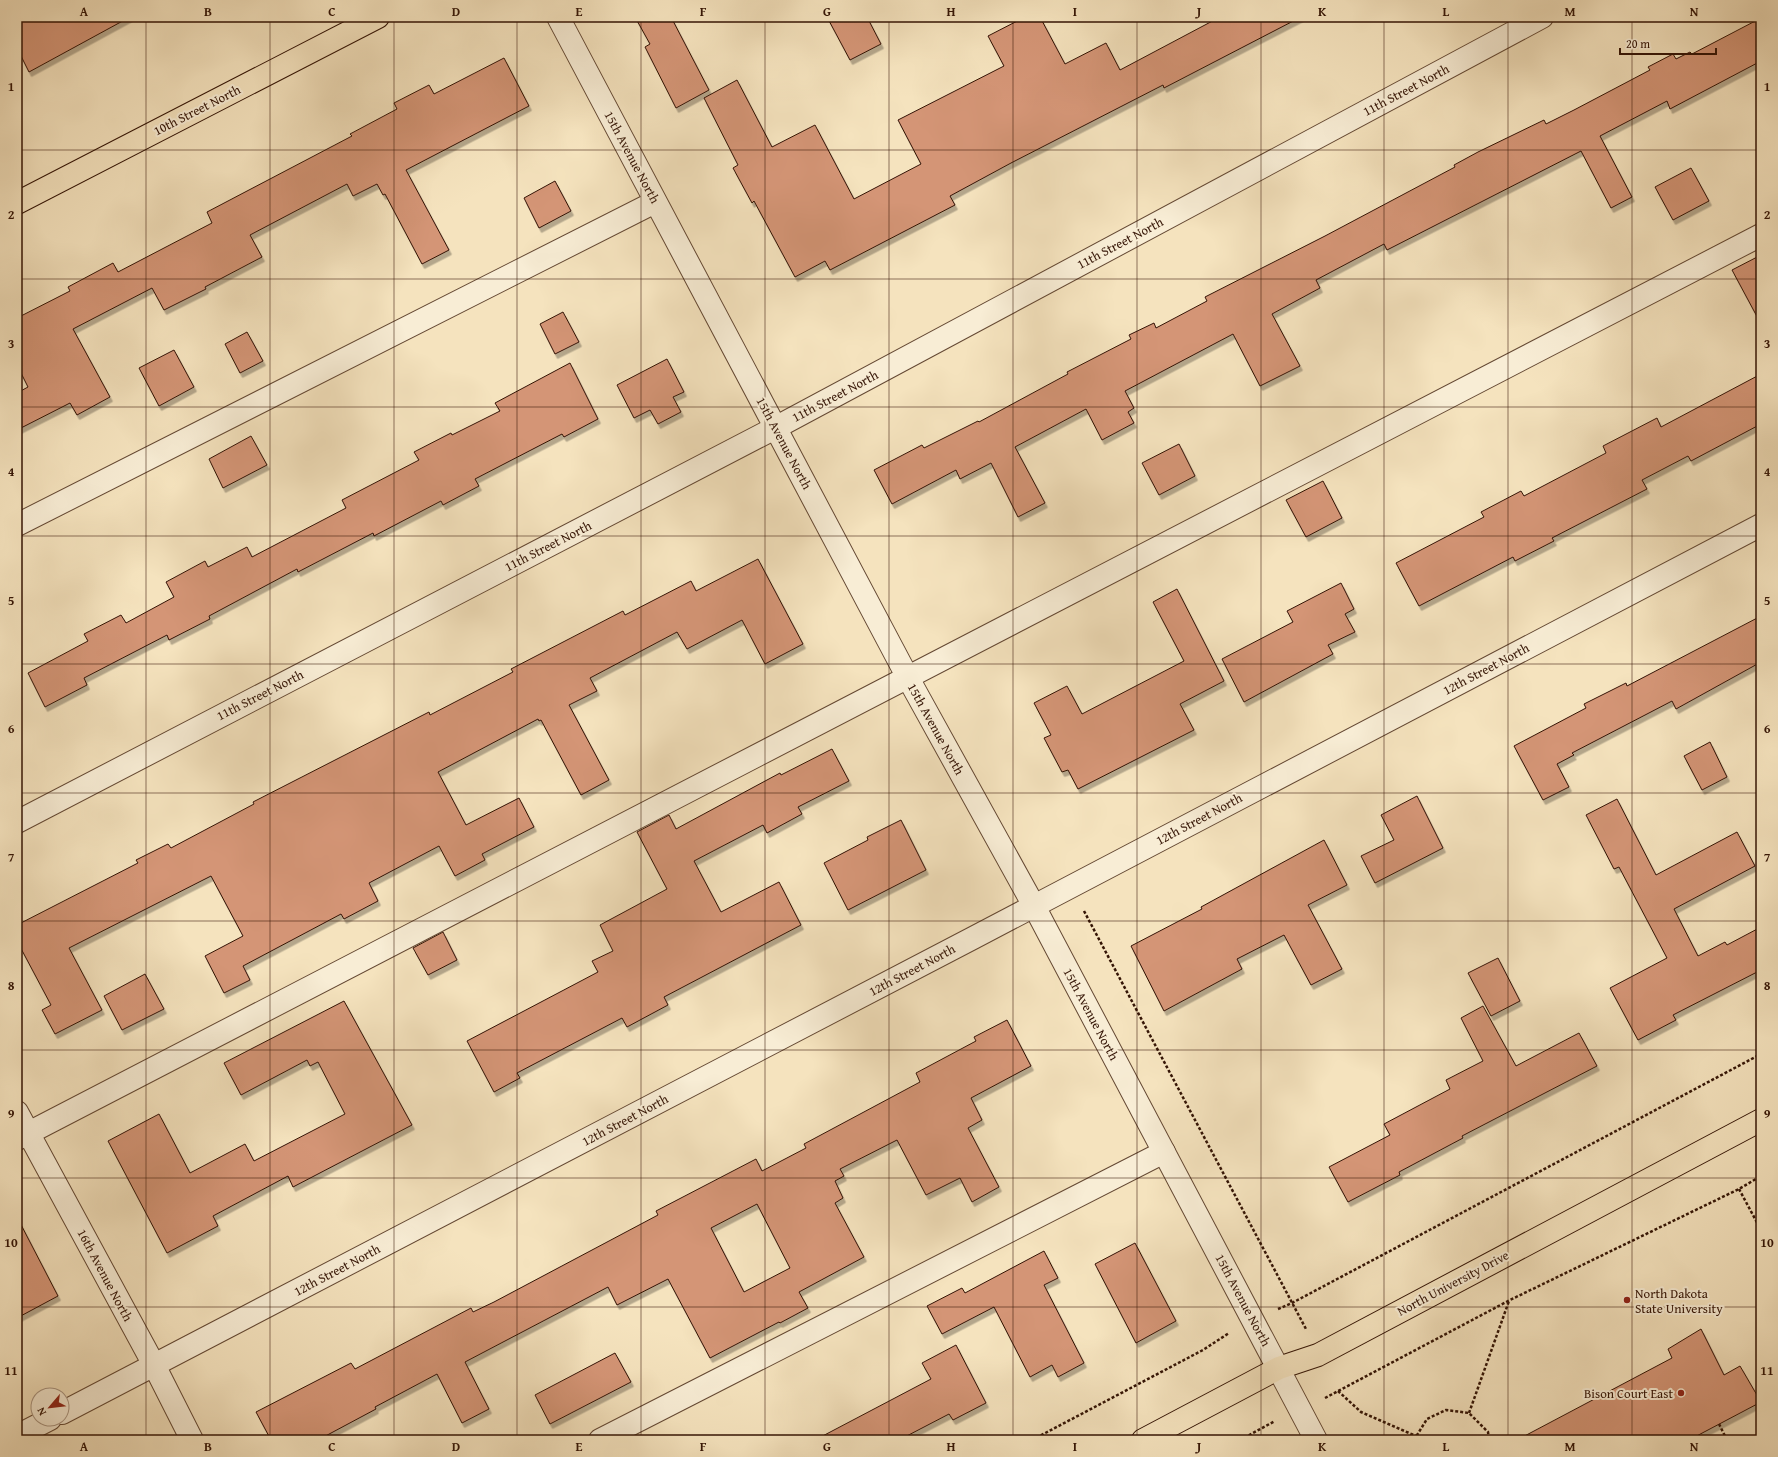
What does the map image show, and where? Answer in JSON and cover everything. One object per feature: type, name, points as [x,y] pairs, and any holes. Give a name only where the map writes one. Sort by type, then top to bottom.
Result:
[{"type":"main road","name":"10th Street North","points":[[17,203],[378,17]]},
{"type":"main road","name":"North University Drive","points":[[1143,1440],[1279,1368],[1318,1355],[1761,1120]]},
{"type":"street","name":"15th Avenue North","points":[[558,17],[908,678],[1034,906],[1316,1440]]},
{"type":"street","name":"11th Street North","points":[[17,822],[775,428],[1542,17]]},
{"type":"street","points":[[17,526],[655,202]]},
{"type":"street","points":[[23,1136],[1761,235]]},
{"type":"street","name":"12th Street North","points":[[70,1409],[1071,887],[1761,525]]},
{"type":"street","name":"16th Avenue North","points":[[17,1112],[23,1136],[154,1365],[192,1440]]},
{"type":"street","points":[[600,1440],[1164,1152]]},
{"type":"street","points":[[17,1436],[34,1427]]},
{"type":"path","points":[[1071,887],[1306,1329]]},
{"type":"path","points":[[1032,1440],[1203,1350],[1253,1319],[1292,1303],[1761,1054]]},
{"type":"path","points":[[1416,1436],[1361,1412],[1338,1391],[1510,1300],[1739,1189],[1761,1176]]},
{"type":"path","points":[[1739,1189],[1761,1230]]},
{"type":"path","points":[[1469,1413],[1510,1300]]},
{"type":"path","points":[[1414,1440],[1427,1419],[1446,1410],[1469,1413],[1488,1432],[1489,1440]]},
{"type":"path","points":[[1719,1424],[1727,1440]]},
{"type":"building","points":[[17,17],[130,17],[29,72],[17,48]]},
{"type":"building","points":[[635,17],[671,17],[709,90],[676,108],[645,47],[650,44]]},
{"type":"building","points":[[827,17],[867,17],[881,44],[850,60]]},
{"type":"building","points":[[1025,17],[1040,17],[1065,64],[1106,43],[1120,70],[1220,17],[1301,17],[1164,88],[1163,85],[1011,163],[950,196],[955,205],[830,270],[825,261],[795,277],[754,201],[752,203],[733,168],[738,165],[704,98],[737,80],[772,147],[815,125],[854,199],[921,164],[898,120],[1004,66],[988,36]]},
{"type":"building","points":[[1761,18],[1761,61],[1670,109],[1667,101],[1600,136],[1632,197],[1611,208],[1581,151],[1387,250],[1384,244],[1316,280],[1320,288],[1272,314],[1300,366],[1260,386],[1233,334],[1125,391],[1134,408],[1128,412],[1134,423],[1102,440],[1086,409],[1015,447],[1045,503],[1018,517],[991,463],[960,479],[956,470],[892,504],[874,470],[922,445],[924,448],[978,421],[979,422],[1068,374],[1067,372],[1131,339],[1129,335],[1154,323],[1156,328],[1207,301],[1205,297],[1325,236],[1455,167],[1454,165],[1478,152],[1544,120],[1546,124],[1574,110],[1650,70],[1648,67],[1673,54],[1676,59],[1690,52],[1692,54]]},
{"type":"building","points":[[504,58],[529,106],[406,170],[449,250],[422,264],[385,194],[383,195],[377,184],[353,196],[347,184],[250,235],[262,257],[205,287],[206,289],[164,310],[152,288],[73,329],[110,397],[77,415],[70,403],[17,430],[17,393],[28,387],[17,365],[17,318],[70,291],[68,287],[113,263],[118,272],[212,223],[207,212],[352,136],[350,134],[397,109],[394,103],[429,85],[434,94]]},
{"type":"building","points":[[1691,168],[1709,201],[1673,220],[1655,187]]},
{"type":"building","points":[[555,181],[571,211],[539,228],[524,198]]},
{"type":"building","points":[[1761,255],[1761,324],[1732,270]]},
{"type":"building","points":[[563,312],[579,342],[555,354],[540,324]]},
{"type":"building","points":[[247,332],[263,361],[240,373],[225,344]]},
{"type":"building","points":[[174,350],[194,387],[159,406],[139,368]]},
{"type":"building","points":[[667,359],[684,392],[673,397],[681,412],[658,424],[650,410],[634,418],[617,385]]},
{"type":"building","points":[[570,363],[598,419],[564,437],[562,434],[475,479],[479,486],[443,505],[441,501],[374,536],[373,533],[298,572],[297,569],[209,616],[210,619],[169,640],[167,635],[84,678],[87,685],[45,707],[28,673],[88,641],[84,634],[121,615],[126,623],[174,597],[166,582],[205,561],[208,567],[247,547],[252,557],[346,508],[342,500],[419,460],[414,452],[451,433],[452,435],[500,411],[495,403]]},
{"type":"building","points":[[1761,374],[1761,424],[1691,461],[1688,456],[1642,480],[1647,489],[1552,538],[1554,541],[1515,561],[1513,557],[1419,606],[1396,563],[1484,517],[1481,512],[1521,491],[1524,496],[1606,453],[1603,446],[1657,418],[1661,427]]},
{"type":"building","points":[[251,436],[267,465],[223,488],[209,459]]},
{"type":"building","points":[[1179,444],[1195,476],[1159,495],[1142,463]]},
{"type":"building","points":[[1323,481],[1342,518],[1306,537],[1286,500]]},
{"type":"building","points":[[758,559],[803,644],[765,664],[742,620],[687,649],[677,632],[590,678],[597,691],[569,705],[609,780],[581,795],[541,720],[539,721],[538,719],[438,772],[466,825],[519,798],[534,827],[482,854],[485,860],[455,876],[439,846],[369,883],[378,901],[344,919],[341,914],[243,966],[250,980],[224,993],[205,956],[243,936],[211,876],[69,948],[102,1010],[55,1034],[42,1010],[51,1005],[17,941],[17,925],[138,863],[136,860],[168,844],[171,848],[254,804],[253,802],[429,712],[430,715],[513,672],[511,669],[623,611],[625,615],[691,581],[696,591]]},
{"type":"building","points":[[1341,583],[1354,609],[1345,614],[1355,632],[1328,645],[1333,654],[1244,702],[1222,659],[1293,622],[1287,611]]},
{"type":"building","points":[[1177,589],[1224,681],[1180,704],[1194,730],[1078,789],[1068,770],[1062,772],[1044,738],[1051,735],[1034,703],[1067,686],[1082,714],[1184,661],[1153,602]]},
{"type":"building","points":[[1761,616],[1761,662],[1676,709],[1672,701],[1572,753],[1574,755],[1557,764],[1569,787],[1543,800],[1514,746],[1586,708],[1584,704],[1626,683],[1627,686]]},
{"type":"building","points":[[1710,742],[1727,777],[1702,790],[1684,756]]},
{"type":"building","points":[[832,749],[849,781],[798,807],[802,814],[767,833],[763,825],[694,861],[721,912],[779,882],[801,925],[664,997],[668,1005],[627,1027],[622,1018],[517,1073],[520,1078],[494,1092],[467,1041],[598,972],[592,961],[613,951],[600,925],[667,889],[637,832],[669,815],[676,829],[780,773],[781,775]]},
{"type":"building","points":[[1417,796],[1443,848],[1375,883],[1361,856],[1394,840],[1381,815]]},
{"type":"building","points":[[1617,799],[1656,875],[1737,832],[1755,866],[1674,909],[1698,956],[1725,942],[1727,945],[1761,927],[1761,970],[1673,1015],[1676,1020],[1638,1040],[1610,988],[1667,958],[1619,867],[1614,869],[1586,815]]},
{"type":"building","points":[[901,820],[926,870],[848,910],[824,863],[868,840],[867,837]]},
{"type":"building","points":[[1324,840],[1347,885],[1308,905],[1342,969],[1311,985],[1284,935],[1237,959],[1242,969],[1164,1011],[1131,946],[1202,909],[1201,907]]},
{"type":"building","points":[[443,932],[457,960],[428,975],[413,948]]},
{"type":"building","points":[[1498,958],[1520,1001],[1491,1016],[1468,973]]},
{"type":"building","points":[[145,974],[164,1009],[122,1030],[104,996]]},
{"type":"building","points":[[344,1001],[412,1125],[293,1187],[288,1176],[213,1216],[218,1226],[167,1253],[108,1141],[159,1114],[190,1173],[245,1144],[254,1161],[345,1114],[318,1062],[310,1066],[307,1060],[241,1095],[224,1063]]},
{"type":"building","points":[[1483,1006],[1516,1066],[1579,1033],[1597,1066],[1462,1136],[1463,1138],[1399,1172],[1400,1175],[1348,1202],[1329,1167],[1390,1135],[1384,1124],[1450,1089],[1446,1080],[1483,1061],[1461,1018]]},
{"type":"building","points":[[1007,1020],[1031,1066],[971,1098],[982,1120],[968,1128],[999,1187],[972,1202],[960,1178],[926,1195],[897,1140],[840,1169],[844,1176],[835,1181],[843,1198],[835,1203],[864,1257],[799,1292],[808,1308],[710,1358],[668,1279],[617,1305],[608,1287],[465,1362],[489,1409],[462,1423],[437,1374],[375,1407],[376,1409],[318,1440],[271,1440],[256,1412],[351,1363],[355,1369],[471,1308],[473,1312],[494,1302],[658,1215],[656,1211],[756,1159],[762,1171],[806,1148],[804,1144],[920,1082],[916,1073],[976,1041],[974,1037]],"holes":[[[757,1204],[790,1268],[744,1292],[711,1228]]]},
{"type":"building","points":[[17,1217],[58,1296],[17,1318]]},
{"type":"building","points":[[1135,1243],[1176,1321],[1136,1343],[1095,1264]]},
{"type":"building","points":[[1044,1251],[1058,1278],[1044,1285],[1084,1363],[1058,1377],[1052,1365],[1030,1377],[994,1307],[942,1334],[927,1306],[962,1288],[965,1293]]},
{"type":"building","name":"Bison Court East","points":[[1701,1329],[1724,1375],[1740,1366],[1761,1402],[1689,1440],[1517,1440],[1672,1358],[1668,1349]]},
{"type":"building","points":[[956,1345],[986,1403],[953,1420],[949,1414],[899,1440],[815,1440],[931,1379],[922,1363]]},
{"type":"building","points":[[615,1353],[631,1382],[550,1424],[535,1395]]},
{"type":"place","name":"North Dakota State University","points":[[1627,1300]]},
{"type":"place","name":"Bison Court East","points":[[1681,1393]]}]
